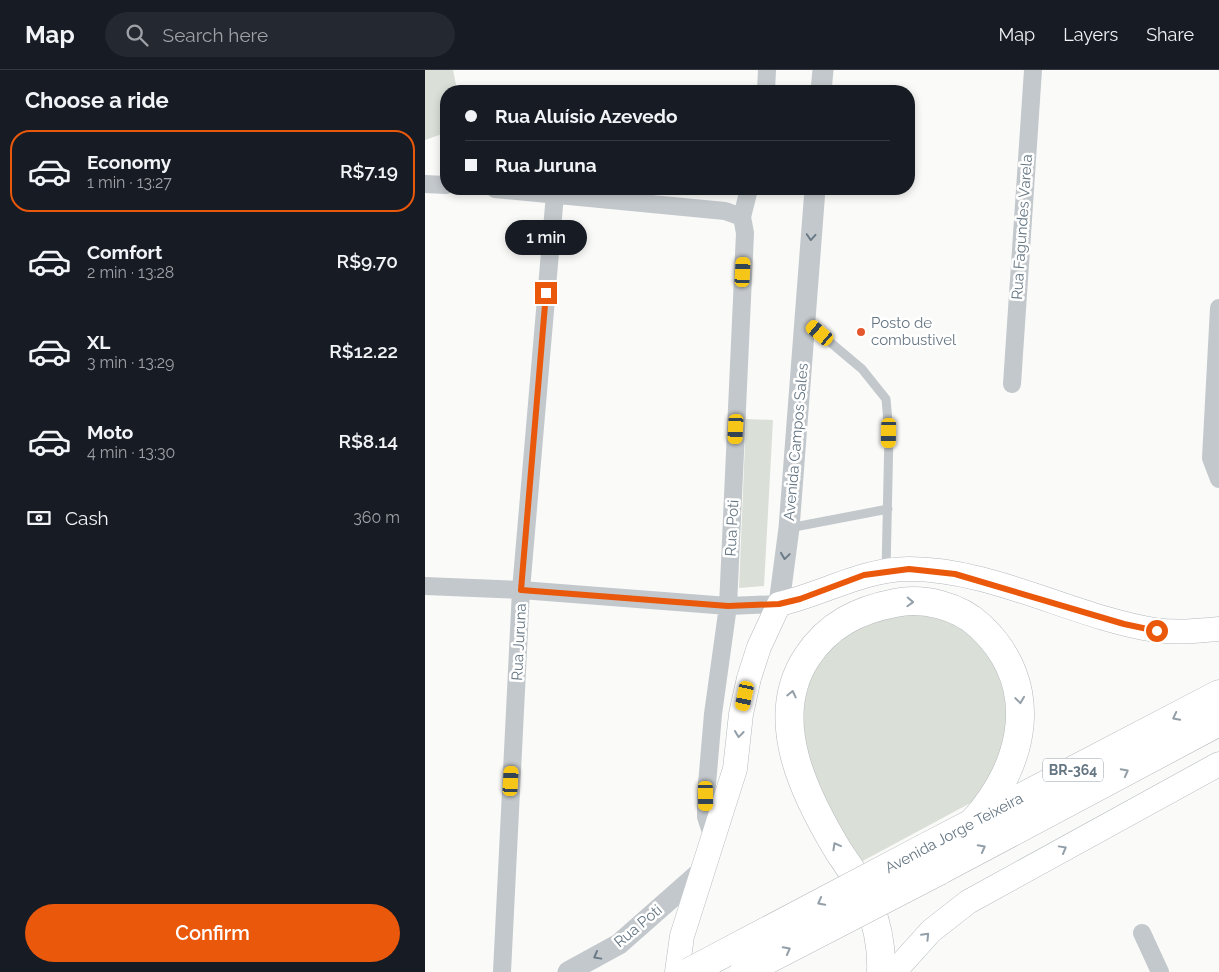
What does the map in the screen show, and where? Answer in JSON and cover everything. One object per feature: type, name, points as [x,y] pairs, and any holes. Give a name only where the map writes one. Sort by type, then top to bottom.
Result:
[{"type":"highway","points":[[881,972],[879,940],[868,901],[809,796],[791,743],[789,707],[801,666],[818,640],[835,625],[874,607],[903,601],[928,602],[955,610],[973,619],[990,635],[1006,656],[1019,694],[1021,713],[1017,744],[997,793],[973,822]]},
{"type":"highway","name":"Avenida Jorge Teixeira","points":[[744,972],[933,859],[973,822],[1219,694]]},
{"type":"highway","name":"Avenida Jorge Teixeira","points":[[689,972],[933,859],[1219,722]]},
{"type":"main road","points":[[677,972],[681,936],[735,769],[741,714],[749,678],[759,647],[779,604],[800,599],[864,575],[909,569],[955,574],[1124,624],[1157,631],[1219,629]]},
{"type":"main road","points":[[894,972],[931,931],[968,902],[1219,764]]},
{"type":"street","points":[[766,85],[767,70]]},
{"type":"street","points":[[822,85],[823,70]]},
{"type":"street","name":"Rua Fagundes Varela","points":[[1012,384],[1033,70]]},
{"type":"street","points":[[425,184],[440,185]]},
{"type":"street","name":"Rua Juruna","points":[[502,972],[521,590],[555,195]]},
{"type":"street","points":[[565,195],[725,211],[742,217],[748,195]]},
{"type":"street","name":"Avenida Campos Sales","points":[[779,604],[789,528],[815,195]]},
{"type":"street","name":"Rua Poti","points":[[713,838],[706,817],[706,796],[713,714],[728,606],[745,233],[742,217]]},
{"type":"street","points":[[1219,308],[1211,448],[1214,469],[1219,480]]},
{"type":"street","points":[[425,586],[521,590],[728,606],[779,604]]},
{"type":"street","name":"Rua Poti","points":[[568,972],[619,944],[703,870]]},
{"type":"street","points":[[1142,933],[1160,972]]},
{"type":"lane","points":[[805,322],[862,369],[886,399],[889,433],[886,571]]},
{"type":"lane","points":[[789,528],[888,509]]},
{"type":"shaded area","points":[[425,70],[453,70],[456,85],[440,85],[440,135],[425,140]]},
{"type":"shaded area","points":[[746,419],[773,420],[764,586],[739,588]]},
{"type":"shaded area","points":[[904,614],[926,616],[950,622],[965,630],[980,644],[994,663],[1006,697],[1008,713],[1005,741],[995,767],[976,800],[859,863],[821,790],[811,764],[804,730],[806,694],[811,677],[819,661],[830,647],[844,636],[858,629]]},
{"type":"place","name":"Posto de combustivel","points":[[861,332]]},
{"type":"route","points":[[546,293],[521,590],[728,606],[779,604],[800,599],[864,575],[909,569],[955,574],[1124,624],[1157,631]]}]
